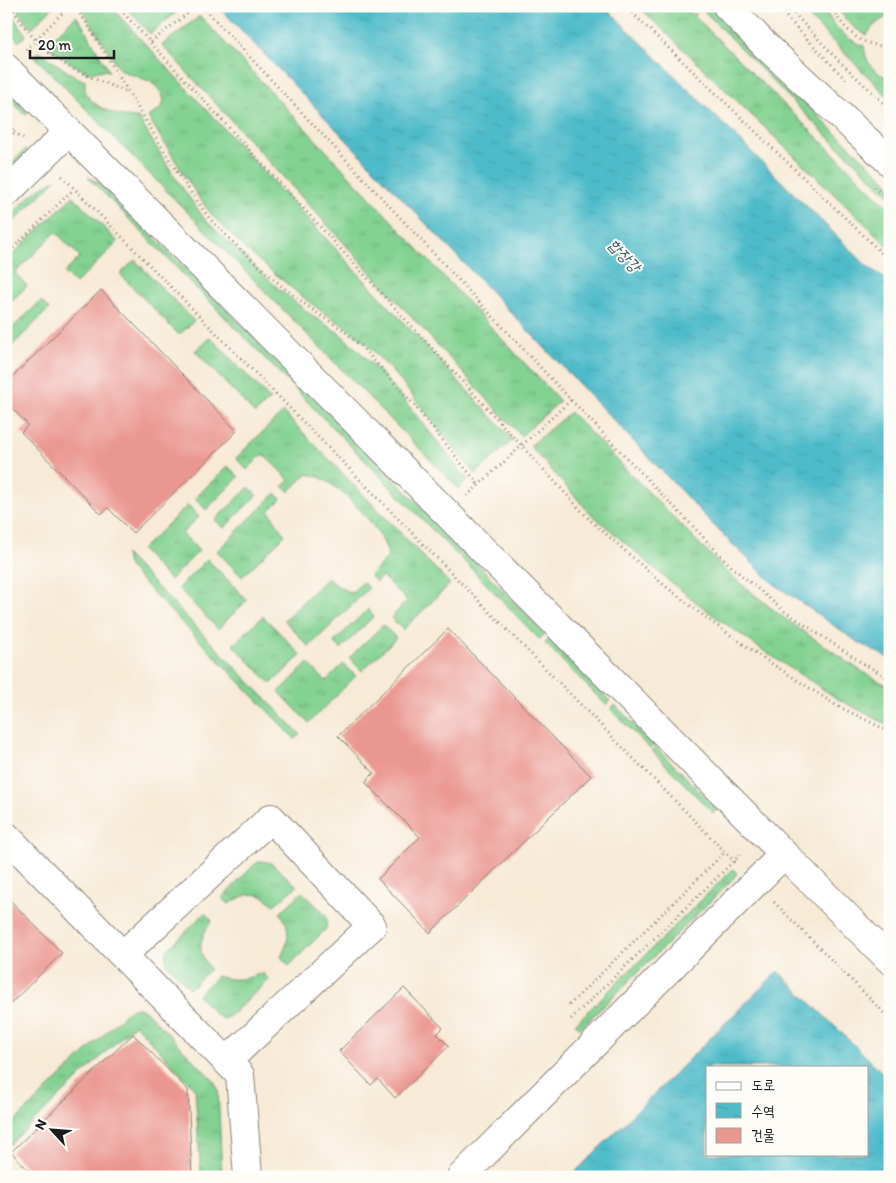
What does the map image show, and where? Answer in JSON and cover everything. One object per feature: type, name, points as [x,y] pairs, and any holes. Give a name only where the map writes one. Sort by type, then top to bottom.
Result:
[{"type":"street","points":[[727,6],[765,45],[890,162]]},
{"type":"street","points":[[15,60],[68,132],[890,960]]},
{"type":"street","points":[[6,193],[33,148],[68,132]]},
{"type":"street","points":[[123,956],[271,818],[372,926],[227,1061]]},
{"type":"street","points":[[6,836],[240,1075],[248,1177]]},
{"type":"street","points":[[461,1177],[784,854]]},
{"type":"path","points":[[11,6],[20,21],[48,53],[80,72],[128,92]]},
{"type":"path","points":[[15,60],[69,6]]},
{"type":"path","points":[[74,6],[86,22],[180,177],[209,218],[241,250],[284,288],[318,314],[342,329],[361,346],[399,387],[478,484]]},
{"type":"path","points":[[117,6],[590,520],[664,585],[709,620],[834,704],[890,732]]},
{"type":"path","points":[[151,42],[197,6]]},
{"type":"path","points":[[202,6],[571,400],[733,568],[784,611],[890,679]]},
{"type":"path","points":[[625,6],[890,261]]},
{"type":"path","points":[[776,6],[851,85]]},
{"type":"path","points":[[787,6],[838,60],[890,109]]},
{"type":"path","points":[[830,6],[835,16],[855,37],[865,42],[890,48]]},
{"type":"path","points":[[6,121],[14,132],[74,189],[725,852]]},
{"type":"path","points":[[6,142],[14,132]]},
{"type":"path","points":[[26,133],[33,148]]},
{"type":"path","points":[[6,255],[74,189]]},
{"type":"path","points":[[463,499],[571,400]]},
{"type":"path","points":[[725,852],[715,842],[890,1019]]},
{"type":"path","points":[[569,1005],[725,852]]},
{"type":"path","points":[[571,1019],[741,854]]},
{"type":"green space","points":[[16,6],[54,6],[32,28],[23,19]]},
{"type":"green space","points":[[85,6],[110,6],[513,440],[475,474],[398,378],[365,342],[299,294],[243,247],[212,215],[199,198],[148,117],[162,107],[164,100],[162,94],[149,81],[120,70],[82,9]]},
{"type":"green space","points":[[125,6],[184,6],[150,34]]},
{"type":"green space","points":[[638,6],[684,6],[890,209],[890,248]]},
{"type":"green space","points":[[699,6],[713,6],[821,119],[890,184],[890,196],[815,124]]},
{"type":"green space","points":[[798,6],[823,6],[831,20],[844,35],[864,46],[871,67],[890,79],[890,99]]},
{"type":"green space","points":[[837,6],[890,6],[890,16],[877,23],[867,35],[849,23]]},
{"type":"green space","points":[[6,7],[26,35],[19,42],[6,29]]},
{"type":"green space","points":[[76,16],[109,71],[102,70],[91,73],[83,70],[46,45]]},
{"type":"green space","points":[[200,16],[560,401],[521,436],[162,45]]},
{"type":"green space","points":[[40,51],[67,71],[85,81],[86,93],[102,108],[125,117],[138,118],[176,179],[206,221],[281,291],[314,317],[339,333],[358,350],[404,400],[468,480],[459,489],[34,56]]},
{"type":"green space","points":[[6,85],[30,110],[25,115],[6,96]]},
{"type":"green space","points":[[26,149],[29,153],[6,175],[6,168]]},
{"type":"green space","points":[[88,177],[102,184],[464,550],[458,556]]},
{"type":"green space","points":[[57,179],[6,229],[6,220],[18,208],[36,192]]},
{"type":"green space","points":[[73,196],[118,242],[75,284],[64,273],[80,257],[56,232],[15,273],[27,286],[6,306],[6,261]]},
{"type":"green space","points":[[135,260],[194,321],[179,335],[120,274]]},
{"type":"green space","points":[[41,301],[49,309],[10,348],[6,345],[6,334]]},
{"type":"green space","points":[[210,337],[270,399],[255,414],[195,351]]},
{"type":"green space","points":[[283,412],[450,584],[403,630],[391,618],[407,601],[382,576],[376,582],[370,575],[388,557],[387,551],[381,537],[357,507],[337,488],[314,475],[307,474],[289,492],[283,486],[289,480],[263,454],[247,470],[236,458]]},
{"type":"green space","points":[[570,412],[730,575],[781,616],[858,669],[890,687],[890,726],[838,699],[713,615],[668,580],[588,511],[530,446]]},
{"type":"green space","points":[[228,466],[239,477],[206,510],[195,498]]},
{"type":"green space","points":[[249,487],[257,495],[224,528],[215,520]]},
{"type":"green space","points":[[276,493],[281,499],[269,511],[285,535],[242,577],[217,551]]},
{"type":"green space","points":[[188,505],[199,517],[182,533],[199,551],[170,580],[141,550]]},
{"type":"green space","points":[[466,552],[545,634],[539,639],[460,557]]},
{"type":"green space","points":[[125,554],[300,734],[295,739],[130,569]]},
{"type":"green space","points":[[207,559],[247,600],[218,629],[178,588]]},
{"type":"green space","points":[[327,578],[351,593],[363,582],[369,588],[309,647],[284,620]]},
{"type":"green space","points":[[368,609],[374,616],[341,649],[334,642]]},
{"type":"green space","points":[[263,616],[301,655],[271,684],[233,645]]},
{"type":"green space","points":[[383,625],[396,638],[362,671],[349,658]]},
{"type":"green space","points":[[549,639],[610,701],[606,705],[545,643]]},
{"type":"green space","points":[[308,663],[326,681],[343,664],[356,676],[309,723],[279,692]]},
{"type":"green space","points":[[615,705],[654,745],[650,749],[610,709]]},
{"type":"green space","points":[[656,747],[714,805],[716,811],[713,813],[652,751]]},
{"type":"green space","points":[[263,861],[271,863],[297,886],[274,905],[263,897],[252,894],[241,897],[229,904],[222,898],[256,863]]},
{"type":"green space","points":[[733,869],[737,873],[733,879],[580,1029],[575,1024]]},
{"type":"green space","points":[[302,892],[326,915],[326,929],[289,966],[281,957],[286,945],[288,929],[280,913]]},
{"type":"green space","points":[[205,913],[212,921],[204,933],[201,950],[210,969],[190,989],[167,964],[167,950]]},
{"type":"green space","points":[[263,973],[269,980],[230,1016],[223,1019],[216,1015],[198,995],[217,976],[240,979]]},
{"type":"green space","points":[[137,1008],[145,1010],[214,1081],[218,1089],[222,1177],[201,1177],[195,1089],[135,1024],[6,1148],[6,1130],[128,1011]]},
{"type":"water","name":"합장강","points":[[218,6],[604,6],[867,266],[890,282],[890,659],[856,641],[773,583],[723,535]]},
{"type":"water","points":[[778,971],[890,1080],[890,1160],[872,1177],[570,1177]]},
{"type":"building","points":[[101,290],[237,431],[133,533],[108,508],[101,514],[21,432],[28,425],[6,402],[6,383]]},
{"type":"building","points":[[448,629],[591,776],[430,933],[378,879],[420,837],[365,782],[374,773],[338,736]]},
{"type":"building","points":[[6,896],[62,953],[6,1008]]},
{"type":"building","points":[[404,988],[443,1028],[437,1034],[449,1046],[395,1098],[378,1079],[371,1085],[339,1051]]},
{"type":"building","points":[[133,1034],[188,1090],[192,1177],[35,1177],[11,1152]]}]
